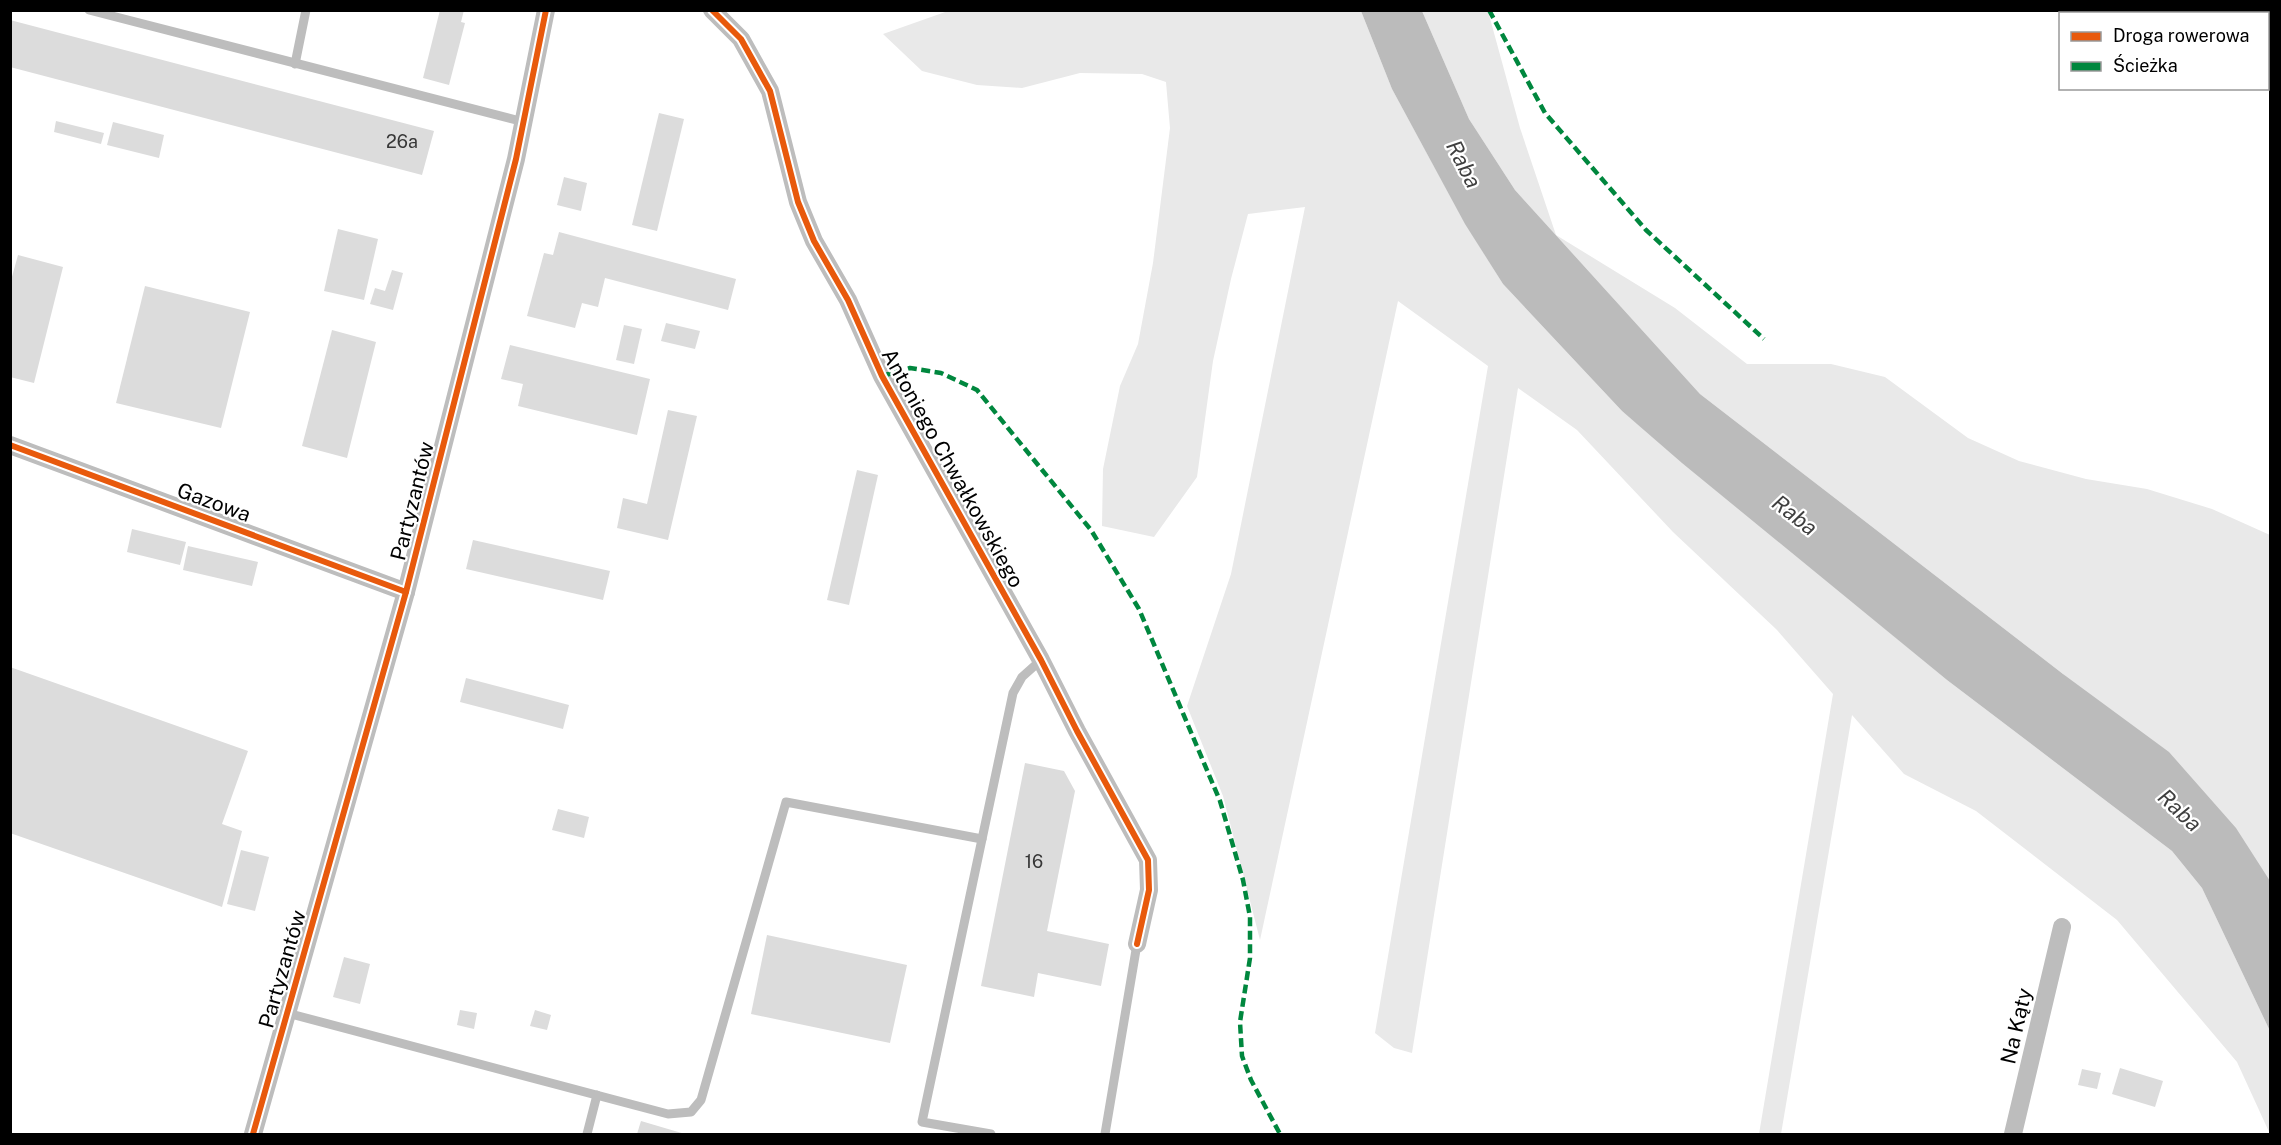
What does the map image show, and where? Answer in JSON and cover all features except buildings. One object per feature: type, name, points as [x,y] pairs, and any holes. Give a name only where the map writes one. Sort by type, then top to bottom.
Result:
[{"type":"street","name":"Partyzantów","points":[[253,1134],[406,592],[510,182],[546,10]]},
{"type":"street","name":"Antoniego Chwałkowskiego","points":[[712,10],[741,39],[770,91],[798,202],[814,241],[848,300],[882,376],[1041,660],[1148,860],[1149,890],[1137,944]]},
{"type":"street","name":"Gazowa","points":[[10,445],[406,592]]},
{"type":"street","name":"Na Kąty","points":[[2013,1134],[2062,927]]},
{"type":"lane","points":[[88,10],[524,123]]},
{"type":"lane","points":[[295,64],[306,10]]},
{"type":"lane","points":[[991,1134],[921,1122],[1013,693],[1022,677],[1041,660]]},
{"type":"lane","points":[[287,1013],[668,1114],[691,1112],[701,1100],[786,802],[982,839]]},
{"type":"lane","points":[[1105,1134],[1137,944]]},
{"type":"lane","points":[[587,1134],[597,1095]]},
{"type":"shaded area","points":[[948,11],[1361,11],[1392,89],[1465,223],[1503,284],[1622,411],[1947,680],[2172,851],[2202,888],[2270,1031],[2270,1134],[2237,1062],[2117,920],[1976,811],[1904,774],[1852,715],[1781,1134],[1759,1134],[1833,694],[1777,630],[1673,532],[1577,430],[1518,388],[1412,1053],[1394,1048],[1375,1033],[1488,366],[1398,301],[1260,940],[1223,796],[1187,706],[1231,574],[1305,207],[1248,214],[1213,361],[1197,477],[1154,537],[1102,526],[1103,469],[1120,386],[1138,344],[1153,263],[1170,128],[1166,82],[1142,74],[1080,73],[1022,88],[977,85],[922,71],[883,34]]},
{"type":"shaded area","points":[[1422,11],[1488,11],[1520,128],[1556,235],[1675,308],[1747,364],[1831,364],[1885,377],[1968,438],[2019,461],[2086,479],[2147,489],[2212,509],[2270,535],[2270,881],[2063,674],[1700,394],[1515,190],[1469,119]]},
{"type":"water","name":"Raba","points":[[1361,11],[1422,11],[1469,119],[1515,190],[1700,394],[2063,674],[2169,752],[2236,828],[2270,881],[2270,1031],[2202,888],[2172,851],[1947,680],[1682,463],[1622,411],[1503,284],[1465,224],[1392,89]]},
{"type":"marked path","points":[[1489,10],[1545,113],[1646,230],[1764,339]]},
{"type":"marked path","points":[[882,376],[910,368],[941,373],[977,390],[1091,530],[1139,609],[1220,801],[1243,880],[1250,917],[1250,958],[1240,1022],[1242,1056],[1251,1080],[1280,1134]]},
{"type":"cycle path","points":[[253,1134],[406,592],[516,159],[546,10]]},
{"type":"cycle path","points":[[712,10],[741,39],[770,91],[798,202],[814,241],[848,300],[882,376],[1041,660],[1148,860],[1149,890],[1137,944]]},
{"type":"cycle path","points":[[10,445],[406,592]]}]
